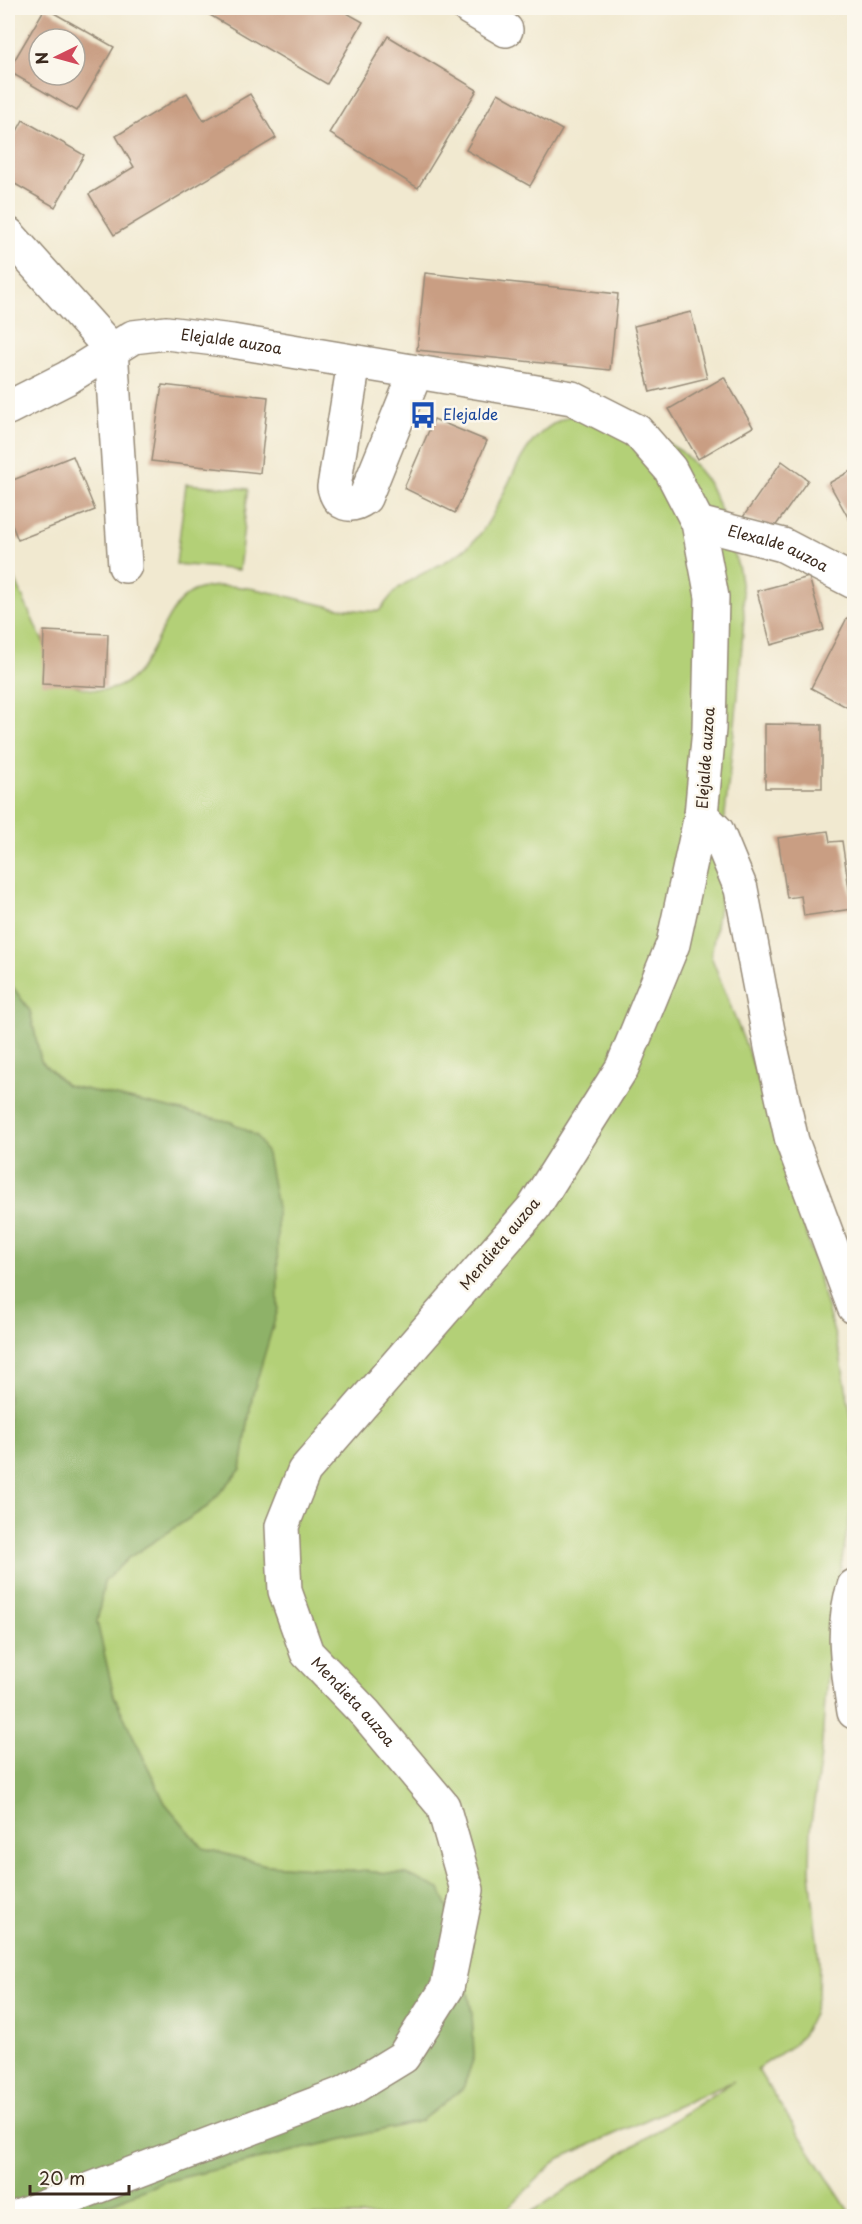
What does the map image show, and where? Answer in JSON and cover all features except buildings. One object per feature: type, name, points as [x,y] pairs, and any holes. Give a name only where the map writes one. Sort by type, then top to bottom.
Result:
[{"type":"street","points":[[469,8],[506,30]]},
{"type":"street","points":[[8,234],[111,350],[125,566]]},
{"type":"street","name":"Elejalde auzoa","points":[[8,408],[67,378],[133,337],[166,333],[572,398],[637,431],[670,469],[698,523],[712,597],[710,729],[700,815],[717,831],[741,889],[771,1047],[792,1141],[855,1307]]},
{"type":"street","points":[[354,362],[334,487],[340,501],[347,504],[356,504],[365,498],[416,372]]},
{"type":"street","name":"Elexalde auzoa","points":[[698,523],[783,545],[855,582]]},
{"type":"street","name":"Mendieta auzoa","points":[[20,2217],[344,2093],[403,2057],[447,1988],[467,1890],[443,1806],[366,1714],[307,1653],[285,1591],[282,1526],[304,1471],[534,1206],[622,1068],[673,944],[700,815]]},
{"type":"street","points":[[855,1586],[849,1603],[846,1656],[851,1674],[855,1712]]},
{"type":"green space","points":[[573,415],[642,428],[681,451],[708,482],[722,513],[739,570],[744,617],[725,814],[721,895],[711,956],[753,1064],[802,1219],[840,1354],[852,1421],[854,1457],[853,1499],[831,1620],[821,1755],[811,1823],[810,1870],[819,1961],[818,1995],[812,2016],[803,2034],[792,2046],[757,2069],[852,2216],[525,2216],[734,2081],[558,2159],[507,2209],[506,2216],[79,2216],[163,2182],[420,2121],[463,2088],[474,2057],[472,2014],[457,1930],[406,1874],[266,1865],[203,1848],[165,1803],[114,1696],[97,1622],[104,1582],[128,1558],[207,1507],[241,1469],[252,1397],[231,1122],[66,1085],[41,1061],[30,1011],[8,980],[8,562],[36,627],[62,674],[78,686],[102,690],[121,685],[135,675],[147,659],[175,608],[187,595],[203,588],[221,586],[257,589],[329,606],[379,611],[400,587],[453,557],[472,543],[491,518],[527,449],[539,435],[554,424]]},
{"type":"green space","points":[[186,484],[248,489],[239,570],[176,564]]},
{"type":"green space","points":[[8,980],[30,1011],[41,1061],[66,1085],[231,1122],[257,1136],[267,1154],[277,1207],[278,1309],[252,1397],[241,1469],[207,1507],[128,1558],[104,1582],[97,1622],[114,1696],[165,1803],[203,1848],[266,1865],[406,1874],[440,1889],[457,1930],[472,2014],[474,2057],[463,2088],[420,2121],[163,2182],[79,2216],[8,2216]]},
{"type":"place","name":"Elejalde","points":[[423,415]]}]
